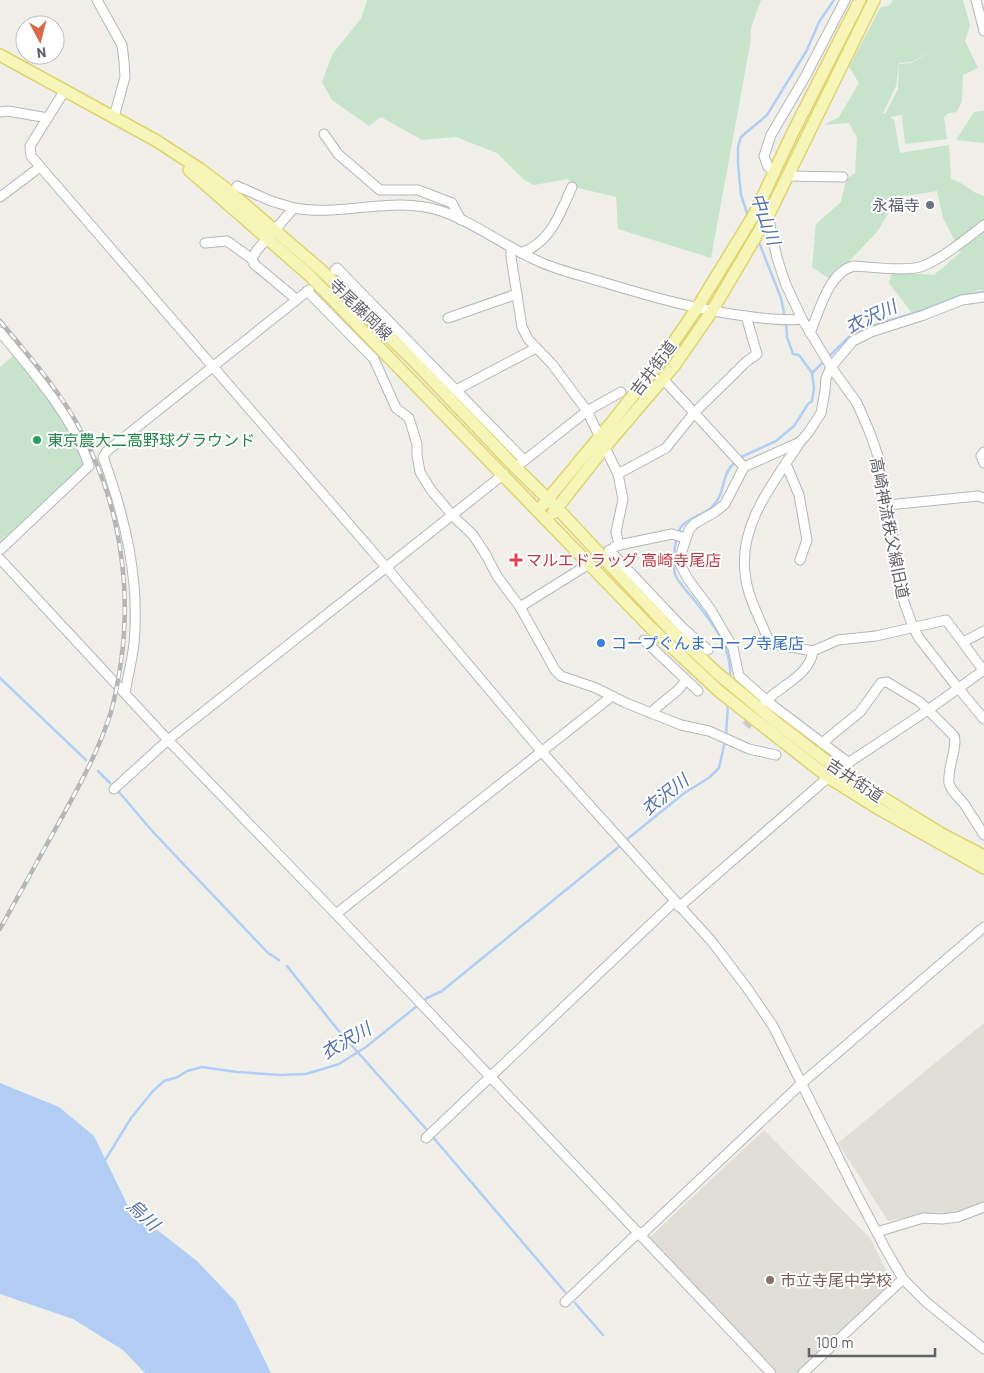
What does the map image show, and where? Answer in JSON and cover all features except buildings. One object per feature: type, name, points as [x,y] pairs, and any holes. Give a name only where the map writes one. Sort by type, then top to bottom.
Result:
[{"type":"main road","points":[[768,216],[873,1]]},
{"type":"main road","points":[[775,171],[859,2]]},
{"type":"main road","name":"寺尾藤岡線","points":[[0,55],[154,140],[200,169],[229,191],[538,510]]},
{"type":"main road","name":"吉井街道","points":[[548,519],[697,308],[746,229],[775,171]]},
{"type":"main road","name":"吉井街道","points":[[538,510],[663,379],[712,311],[768,216]]},
{"type":"main road","name":"寺尾藤岡線","points":[[272,234],[320,270],[519,464],[548,499]]},
{"type":"main road","points":[[548,499],[605,552]]},
{"type":"main road","points":[[538,510],[589,564]]},
{"type":"main road","name":"吉井街道","points":[[605,552],[667,626],[717,673],[833,773],[984,856]]},
{"type":"main road","name":"吉井街道","points":[[589,564],[656,632],[738,707],[896,819],[984,868]]},
{"type":"street","points":[[97,0],[110,27],[122,45],[124,77],[114,117]]},
{"type":"street","points":[[976,0],[984,31]]},
{"type":"street","points":[[775,171],[768,167],[764,156],[771,135],[805,77],[844,3]]},
{"type":"street","points":[[65,90],[30,146],[31,156],[386,567],[542,752],[713,943],[773,1026],[886,1250],[903,1279],[926,1302],[984,1349]]},
{"type":"street","points":[[0,112],[8,111],[48,118]]},
{"type":"street","points":[[324,134],[338,154],[380,190],[418,190],[452,203],[461,220]]},
{"type":"street","points":[[0,197],[40,166]]},
{"type":"street","points":[[787,176],[843,177]]},
{"type":"street","points":[[237,186],[271,201],[294,208],[333,210],[409,205],[441,211],[521,253],[556,268],[697,308],[781,320],[802,319]]},
{"type":"street","points":[[521,253],[532,249],[543,240],[554,226],[572,187]]},
{"type":"street","points":[[252,258],[294,208]]},
{"type":"street","name":"高崎神流秩父線旧道","points":[[768,216],[777,258],[786,285],[810,333],[831,367],[857,403],[870,433],[880,462],[904,602],[913,627],[919,638],[984,719]]},
{"type":"street","points":[[810,333],[832,280],[848,267],[922,267],[959,244],[984,225]]},
{"type":"street","points":[[204,243],[227,241],[252,258],[254,264],[296,299]]},
{"type":"street","points":[[511,248],[522,327],[528,339],[552,364],[587,411],[618,474],[623,499],[616,532],[619,545]]},
{"type":"street","points":[[335,270],[337,268],[456,390],[519,464],[587,411],[621,392]]},
{"type":"street","points":[[125,693],[134,644],[135,595],[125,523],[103,457],[106,451],[308,290],[374,359],[396,408],[409,418],[417,444],[420,472],[431,490],[453,516],[473,535],[486,554],[496,576],[520,607],[555,670],[561,676],[596,688],[681,725],[709,731],[749,749],[776,755]]},
{"type":"street","points":[[448,318],[517,294]]},
{"type":"street","points":[[426,1138],[677,904],[833,773],[984,670],[946,620],[876,636],[838,640],[813,651],[773,644],[769,640],[749,592],[744,572],[750,529],[756,511],[821,413],[826,378],[831,367],[853,341],[962,300],[984,297]]},
{"type":"street","points":[[618,474],[666,448],[694,413],[746,362],[758,354],[746,316]]},
{"type":"street","points":[[0,332],[36,374],[59,408],[78,439],[89,466],[0,550]]},
{"type":"street","points":[[456,390],[536,348]]},
{"type":"street","points":[[663,379],[744,467]]},
{"type":"street","points":[[800,442],[744,467],[725,504],[694,524],[685,538],[681,566],[695,590],[711,610],[733,648],[739,676],[766,702],[849,763]]},
{"type":"street","points":[[984,452],[981,456],[984,463]]},
{"type":"street","points":[[786,464],[800,495],[804,522],[806,540],[800,560]]},
{"type":"street","points":[[114,789],[168,740],[504,474]]},
{"type":"street","points":[[888,505],[978,496],[984,498]]},
{"type":"street","points":[[685,538],[672,534],[619,545],[605,552],[708,650]]},
{"type":"street","points":[[0,559],[168,740],[640,1233],[771,1373]]},
{"type":"street","points":[[520,607],[589,564]]},
{"type":"street","points":[[963,642],[984,631]]},
{"type":"street","points":[[644,640],[698,690]]},
{"type":"street","points":[[766,702],[772,695],[801,673],[810,662],[813,651]]},
{"type":"street","points":[[650,713],[678,690],[686,680]]},
{"type":"street","points":[[822,743],[860,712],[879,685],[884,681],[920,702],[954,736],[956,741],[949,783],[952,791],[963,803],[984,835]]},
{"type":"street","points":[[336,914],[612,696]]},
{"type":"street","points":[[565,1302],[801,1084],[984,927]]},
{"type":"street","points":[[877,1232],[923,1218],[942,1220],[958,1217],[984,1207]]},
{"type":"street","points":[[803,1373],[903,1279]]},
{"type":"shaded area","points":[[984,1023],[984,1202],[942,1215],[928,1213],[888,1221],[838,1143]]},
{"type":"shaded area","points":[[764,1130],[870,1238],[893,1284],[799,1373],[778,1373],[649,1238]]},
{"type":"green space","points":[[367,0],[761,0],[751,28],[750,45],[711,258],[618,229],[616,197],[578,188],[568,179],[534,185],[524,180],[497,153],[456,137],[422,140],[381,117],[369,126],[332,100],[322,82],[333,53],[361,19]]},
{"type":"green space","points":[[892,0],[963,0],[970,25],[965,41],[978,68],[963,75],[962,101],[957,112],[949,113],[944,117],[947,139],[905,144],[902,115],[890,117],[894,120],[900,153],[949,145],[951,179],[984,196],[984,290],[979,290],[912,313],[889,283],[892,272],[934,275],[961,252],[943,218],[937,191],[898,197],[877,232],[831,280],[812,267],[816,224],[841,202],[846,180],[855,173],[857,138],[849,123],[824,125],[839,117],[859,83],[849,67],[880,8],[890,5]],"holes":[[[932,51],[912,63],[899,64],[898,89],[885,114],[883,113],[896,86],[899,63],[912,62]]]},
{"type":"green space","points":[[984,111],[984,143],[956,140],[974,112]]},
{"type":"green space","name":"東京農大二高野球グラウンド","points":[[14,355],[39,383],[63,419],[85,466],[0,547],[0,367]]},
{"type":"water","points":[[0,1083],[59,1107],[94,1136],[129,1208],[197,1261],[236,1302],[271,1373],[145,1373],[123,1350],[73,1319],[0,1294]]},
{"type":"waterway","name":"中山川","points":[[748,216],[741,195],[738,164],[738,147],[741,137],[767,115],[807,50],[819,22],[834,0]]},
{"type":"waterway","name":"中山川","points":[[758,240],[781,298],[785,317]]},
{"type":"waterway","name":"衣沢川","points":[[812,373],[849,337],[872,326],[921,311],[960,296],[984,292]]},
{"type":"waterway","name":"中山川","points":[[786,322],[787,337],[793,354],[799,355],[812,373]]},
{"type":"waterway","name":"衣沢川","points":[[739,458],[776,441],[794,426],[812,401],[814,388],[812,373]]},
{"type":"waterway","name":"衣沢川","points":[[678,533],[684,524],[707,511],[717,502],[727,473],[735,462]]},
{"type":"waterway","name":"衣沢川","points":[[677,539],[674,556],[675,574],[719,634],[728,655],[730,678]]},
{"type":"waterway","points":[[0,678],[86,760]]},
{"type":"waterway","name":"衣沢川","points":[[726,736],[728,704]]},
{"type":"waterway","points":[[955,732],[959,735],[959,745]]},
{"type":"waterway","name":"衣沢川","points":[[625,841],[683,794],[710,777],[719,768],[725,741]]},
{"type":"waterway","points":[[98,771],[110,783]]},
{"type":"waterway","points":[[119,792],[153,832],[268,953],[279,960]]},
{"type":"waterway","name":"衣沢川","points":[[104,1162],[131,1118],[153,1091],[164,1081],[178,1077],[187,1071],[202,1067],[280,1075],[306,1074],[339,1064],[366,1047],[427,998],[442,991],[621,845]]},
{"type":"waterway","name":"衣沢川","points":[[287,966],[338,1030],[427,1130]]},
{"type":"waterway","points":[[432,1136],[565,1292]]},
{"type":"waterway","points":[[575,1303],[603,1335]]},
{"type":"tunnel","points":[[746,726],[757,713]]},
{"type":"railway","points":[[0,321],[38,366],[59,395],[78,425],[93,456],[106,489],[115,522],[124,592],[121,662],[108,721],[78,788],[0,929]]},
{"type":"place","name":"永福寺","points":[[930,205]]},
{"type":"place","name":"東京農大二高野球グラウンド","points":[[37,440]]},
{"type":"place","name":"マルエドラッグ 高崎寺尾店","points":[[516,560]]},
{"type":"place","name":"コープぐんま コープ寺尾店","points":[[601,643]]},
{"type":"place","name":"市立寺尾中学校","points":[[770,1280]]},
{"type":"water label","name":"烏川","points":[[143,1215]]}]
